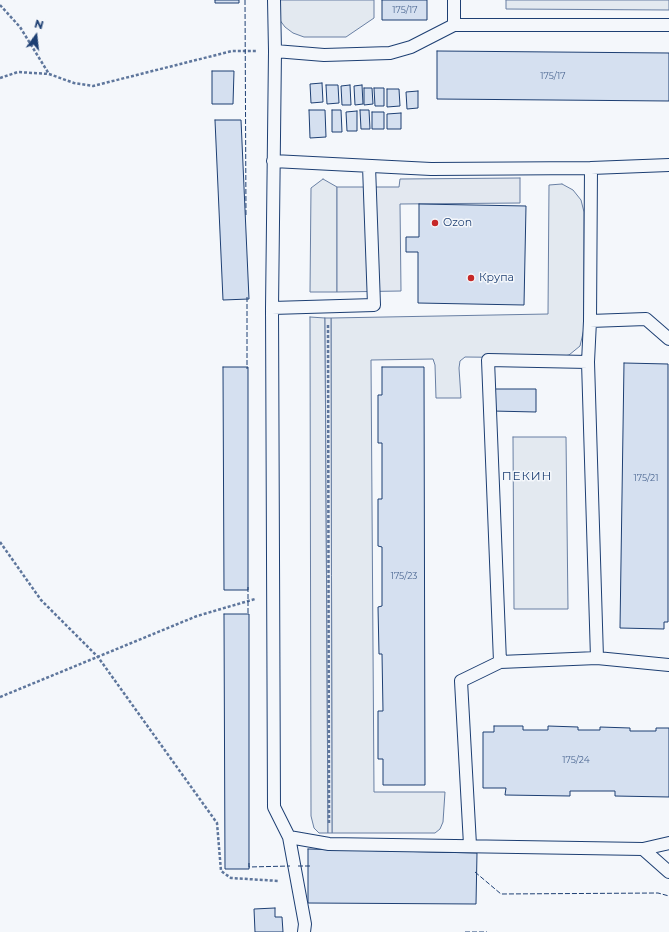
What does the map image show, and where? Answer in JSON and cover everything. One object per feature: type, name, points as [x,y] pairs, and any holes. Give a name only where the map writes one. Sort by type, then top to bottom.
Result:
[{"type":"lane","points":[[274,0],[275,51],[272,308],[274,807],[289,837],[305,924],[304,932]]},
{"type":"lane","points":[[454,0],[454,25]]},
{"type":"lane","points":[[275,51],[324,55],[390,53],[411,47],[454,25],[669,25]]},
{"type":"lane","points":[[273,161],[431,169],[591,168],[669,165]]},
{"type":"lane","points":[[272,308],[374,305],[370,166]]},
{"type":"lane","points":[[591,168],[590,321],[588,362],[597,658]]},
{"type":"lane","points":[[590,321],[646,319],[669,339]]},
{"type":"lane","points":[[500,662],[488,360],[588,362]]},
{"type":"lane","points":[[470,845],[461,681],[500,662],[597,658],[669,665]]},
{"type":"lane","points":[[289,837],[329,844],[470,845],[643,849],[669,843]]},
{"type":"lane","points":[[643,849],[669,872]]},
{"type":"path","points":[[0,5],[20,27],[49,74]]},
{"type":"path","points":[[0,78],[18,72],[49,74],[74,83],[93,86],[232,51],[275,51]]},
{"type":"path","points":[[328,307],[329,844]]},
{"type":"path","points":[[0,542],[41,600],[98,657],[217,823],[221,871],[231,878],[297,882]]},
{"type":"path","points":[[0,697],[197,616],[272,594]]},
{"type":"shaded area","points":[[279,0],[374,0],[374,18],[346,37],[304,37],[293,33],[285,27],[279,19]]},
{"type":"shaded area","points":[[506,0],[669,0],[669,10],[506,9]]},
{"type":"shaded area","points":[[520,178],[520,203],[400,204],[401,291],[337,292],[337,187],[399,187],[400,179]]},
{"type":"shaded area","points":[[323,179],[337,187],[337,292],[310,292],[311,188]]},
{"type":"shaded area","points":[[562,184],[573,190],[581,200],[584,212],[584,329],[580,346],[569,355],[556,358],[465,357],[460,361],[459,368],[461,398],[436,398],[435,365],[433,359],[371,360],[374,792],[445,792],[443,822],[440,829],[435,833],[332,833],[331,318],[548,314],[549,185]]},
{"type":"shaded area","points":[[310,317],[325,318],[328,833],[319,833],[314,828],[311,816]]},
{"type":"shaded area","points":[[325,318],[331,318],[332,833],[328,833]]},
{"type":"shaded area","points":[[513,437],[566,437],[568,609],[514,609]]},
{"type":"building","points":[[215,0],[239,0],[239,3],[215,3]]},
{"type":"building","points":[[382,0],[427,0],[427,20],[382,20]]},
{"type":"building","points":[[437,51],[669,53],[669,101],[437,99]]},
{"type":"building","points":[[212,71],[234,71],[233,104],[212,104]]},
{"type":"building","points":[[322,83],[323,102],[311,103],[310,84]]},
{"type":"building","points":[[326,85],[338,85],[339,103],[327,104]]},
{"type":"building","points":[[350,85],[351,105],[342,105],[341,86]]},
{"type":"building","points":[[362,85],[363,104],[355,105],[354,86]]},
{"type":"building","points":[[364,88],[372,88],[373,104],[364,105]]},
{"type":"building","points":[[374,88],[384,88],[384,106],[375,106]]},
{"type":"building","points":[[387,89],[399,89],[400,106],[387,107]]},
{"type":"building","points":[[418,91],[418,108],[407,109],[406,92]]},
{"type":"building","points":[[309,110],[325,110],[326,137],[310,138]]},
{"type":"building","points":[[332,110],[341,110],[342,132],[332,132]]},
{"type":"building","points":[[360,110],[369,110],[370,129],[361,129]]},
{"type":"building","points":[[357,111],[357,131],[347,131],[346,112]]},
{"type":"building","points":[[372,112],[384,112],[384,129],[372,129]]},
{"type":"building","points":[[401,113],[401,129],[387,129],[387,114]]},
{"type":"building","points":[[215,120],[241,120],[249,299],[223,300]]},
{"type":"building","name":"Крупа","points":[[419,204],[526,206],[524,305],[418,303],[418,252],[406,252],[406,237],[419,237]]},
{"type":"building","points":[[624,363],[668,364],[668,622],[664,622],[664,629],[620,628]]},
{"type":"building","points":[[223,367],[248,367],[248,590],[224,590]]},
{"type":"building","points":[[382,367],[424,367],[425,785],[383,785],[383,759],[378,759],[378,711],[383,711],[382,654],[379,654],[378,607],[382,606],[382,547],[378,546],[378,499],[382,499],[382,443],[378,443],[378,395],[382,395]]},
{"type":"building","points":[[492,389],[536,389],[536,412],[492,411]]},
{"type":"building","points":[[224,614],[249,614],[249,869],[225,869]]},
{"type":"building","points":[[494,726],[523,726],[523,730],[548,730],[548,726],[578,727],[578,730],[600,730],[600,727],[630,728],[630,731],[656,731],[656,728],[669,728],[669,797],[615,796],[615,791],[570,791],[570,796],[505,795],[506,788],[483,788],[483,732],[494,732]]},
{"type":"building","points":[[308,849],[477,853],[476,904],[308,903]]},
{"type":"building","points":[[275,908],[275,917],[282,917],[283,932],[255,932],[254,909]]},
{"type":"fence","points":[[245,0],[246,217]]},
{"type":"fence","points":[[247,297],[247,369]]},
{"type":"fence","points":[[248,587],[248,615]]},
{"type":"fence","points":[[249,863],[249,867],[290,866]]},
{"type":"fence","points":[[298,866],[310,866]]},
{"type":"fence","points":[[475,872],[501,894],[658,893],[669,896]]},
{"type":"fence","points":[[465,932],[487,932]]},
{"type":"place","name":"Ozon","points":[[435,223]]},
{"type":"place","name":"Крупа","points":[[471,278]]},
{"type":"district","name":"ПЕКИН","points":[[527,476]]}]
